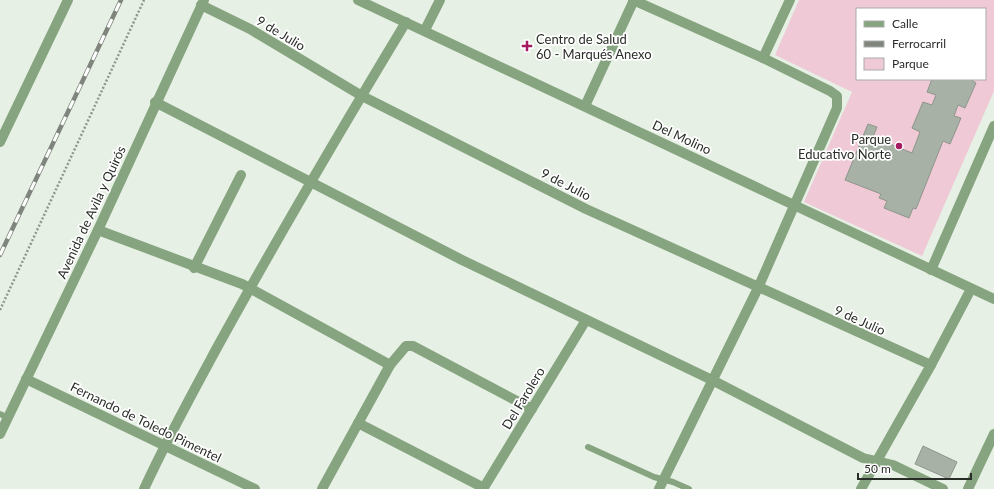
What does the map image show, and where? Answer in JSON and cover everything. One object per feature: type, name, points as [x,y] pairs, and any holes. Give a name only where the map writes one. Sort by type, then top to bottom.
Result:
[{"type":"street","points":[[0,142],[68,0]]},
{"type":"street","name":"Del Molino","points":[[358,0],[425,30],[994,299]]},
{"type":"street","points":[[425,30],[440,0]]},
{"type":"street","points":[[584,106],[634,0],[764,58],[837,96],[837,108],[758,288],[659,489]]},
{"type":"street","points":[[764,58],[790,0]]},
{"type":"street","name":"9 de Julio","points":[[202,2],[362,96],[586,209],[931,366]]},
{"type":"street","name":"Avenida de Avila y Quirós","points":[[0,434],[4,416],[26,379],[98,230],[155,102],[202,2]]},
{"type":"street","points":[[144,489],[164,446],[250,288],[310,182],[406,22]]},
{"type":"street","points":[[155,102],[462,260],[712,380],[863,458],[893,465],[943,489]]},
{"type":"street","points":[[931,270],[994,126]]},
{"type":"street","points":[[194,268],[241,175]]},
{"type":"street","points":[[98,230],[194,268],[250,288],[390,365]]},
{"type":"street","points":[[861,489],[931,366],[971,289]]},
{"type":"street","name":"Del Farolero","points":[[483,488],[586,320]]},
{"type":"street","points":[[322,489],[390,365],[406,346],[413,346],[532,409]]},
{"type":"street","name":"Fernando de Toledo Pimentel","points":[[26,379],[254,489]]},
{"type":"street","points":[[358,422],[483,488]]},
{"type":"street","points":[[968,489],[994,434]]},
{"type":"lane","points":[[588,447],[654,477],[664,479],[689,489]]},
{"type":"path","points":[[0,310],[144,0]]},
{"type":"green space","name":"Parque Educativo Norte","points":[[799,0],[994,0],[994,91],[922,256],[804,202],[852,92],[775,55]]},
{"type":"building","points":[[932,80],[972,80],[976,83],[965,108],[958,105],[954,116],[961,118],[950,144],[943,141],[916,209],[913,208],[909,218],[884,208],[887,201],[879,198],[881,194],[845,180],[868,124],[877,127],[873,137],[912,153],[920,132],[912,128],[923,102],[932,105],[936,95],[927,92]]},
{"type":"building","points":[[923,446],[957,462],[949,479],[915,464]]},
{"type":"railway","points":[[0,255],[121,0]]},
{"type":"place","name":"Centro de Salud 60 - Marqués Anexo","points":[[527,46]]},
{"type":"place","name":"Parque Educativo Norte","points":[[899,146]]}]
